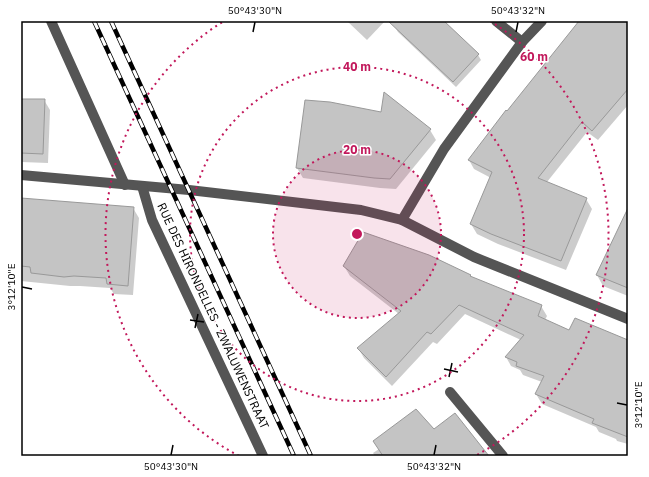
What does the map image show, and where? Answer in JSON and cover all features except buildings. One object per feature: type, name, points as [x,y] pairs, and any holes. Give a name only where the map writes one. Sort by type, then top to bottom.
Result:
[{"type":"street","points":[[51,21],[125,184]]},
{"type":"street","points":[[496,21],[522,42]]},
{"type":"street","points":[[402,220],[444,149],[522,42],[542,21]]},
{"type":"street","points":[[21,176],[125,184],[361,210],[402,220],[474,258],[628,319]]},
{"type":"street","name":"RUE DES HIRONDELLES - ZWALUWENSTRAAT","points":[[142,186],[152,220],[263,456]]},
{"type":"street","points":[[450,392],[504,456]]},
{"type":"railway","points":[[94,21],[294,456]]},
{"type":"railway","points":[[111,21],[311,456]]}]
